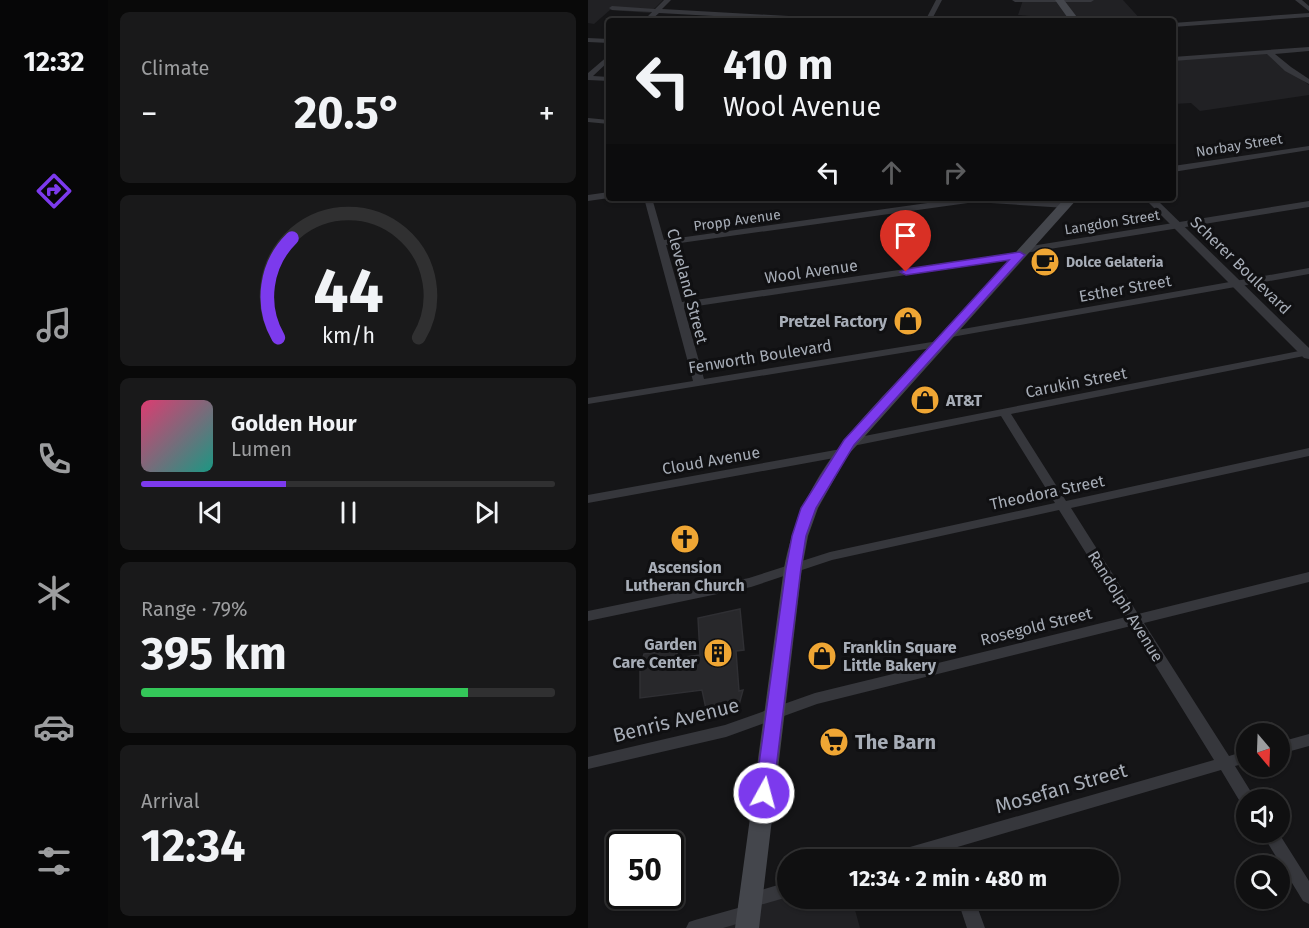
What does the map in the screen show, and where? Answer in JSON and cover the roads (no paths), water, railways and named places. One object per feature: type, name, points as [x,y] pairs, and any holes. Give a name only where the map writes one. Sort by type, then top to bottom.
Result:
[{"type":"main road","points":[[1060,1],[1073,18]]},
{"type":"main road","points":[[748,914],[794,568],[799,536],[808,508],[845,448],[1069,201]]},
{"type":"street","points":[[649,18],[668,0]]},
{"type":"street","points":[[930,18],[939,0]]},
{"type":"street","points":[[1015,0],[1091,0]]},
{"type":"street","points":[[1298,0],[1309,9]]},
{"type":"street","points":[[612,8],[787,18]]},
{"type":"street","points":[[1176,25],[1309,15]]},
{"type":"street","points":[[588,40],[606,41]]},
{"type":"street","points":[[1176,59],[1309,49]]},
{"type":"street","points":[[1269,52],[1288,69],[1309,82]]},
{"type":"street","points":[[588,77],[606,60]]},
{"type":"street","points":[[588,77],[606,79]]},
{"type":"street","points":[[588,120],[606,122]]},
{"type":"street","name":"Norbay Street","points":[[1176,169],[1309,148]]},
{"type":"street","points":[[588,198],[606,195]]},
{"type":"street","name":"Cleveland Street","points":[[649,201],[699,382]]},
{"type":"street","name":"Propp Avenue","points":[[661,243],[961,201]]},
{"type":"street","name":"Scherer Boulevard","points":[[1152,201],[1308,353]]},
{"type":"street","name":"Langdon Street","points":[[1022,253],[1309,204]]},
{"type":"street","name":"Wool Avenue","points":[[678,306],[1022,253]]},
{"type":"street","name":"Esther Street","points":[[942,339],[1309,271]]},
{"type":"street","name":"Fenworth Boulevard","points":[[588,401],[942,339]]},
{"type":"street","name":"Carukin Street","points":[[845,448],[1004,412],[1308,353]]},
{"type":"street","name":"Randolph Avenue","points":[[1004,412],[1241,789]]},
{"type":"street","name":"Cloud Avenue","points":[[588,499],[845,448]]},
{"type":"street","name":"Theodora Street","points":[[588,616],[751,582],[830,556],[1309,452]]},
{"type":"street","name":"Rosegold Street","points":[[774,714],[815,699],[1309,577]]},
{"type":"street","name":"Benris Avenue","points":[[588,763],[726,730],[774,714]]},
{"type":"street","points":[[1290,745],[1309,740]]},
{"type":"street","name":"Mosefan Street","points":[[953,849],[1236,760]]},
{"type":"street","points":[[1276,843],[1309,896]]},
{"type":"street","points":[[695,928],[748,914],[777,896]]},
{"type":"street","points":[[969,909],[976,928]]},
{"type":"place","name":"Dolce Gelateria","points":[[1045,262]]},
{"type":"place","name":"Pretzel Factory","points":[[908,321]]},
{"type":"place","name":"AT&T","points":[[925,400]]},
{"type":"place","name":"Ascension Lutheran Church","points":[[685,539]]},
{"type":"place","name":"Garden Care Center","points":[[718,653]]},
{"type":"place","name":"Franklin Square Little Bakery","points":[[822,656]]},
{"type":"place","name":"The Barn","points":[[834,742]]}]
